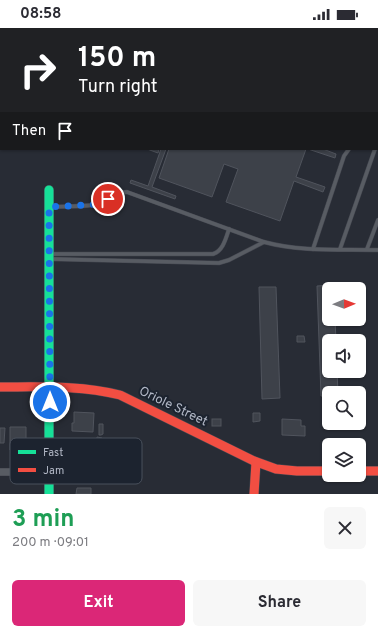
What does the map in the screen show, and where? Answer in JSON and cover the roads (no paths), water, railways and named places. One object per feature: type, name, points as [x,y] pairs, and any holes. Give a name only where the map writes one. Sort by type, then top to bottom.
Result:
[{"type":"street","points":[[49,190],[50,438]]},
{"type":"street","name":"Oriole Street","points":[[0,387],[83,388],[120,395],[256,462],[276,468],[297,471],[322,471]]},
{"type":"street","points":[[254,494],[256,462]]},
{"type":"street","points":[[366,471],[378,471]]},
{"type":"street","points":[[49,484],[49,494]]},
{"type":"lane","points":[[313,249],[344,156],[348,150]]},
{"type":"lane","points":[[340,249],[375,150]]},
{"type":"lane","points":[[49,207],[101,204],[114,194],[128,192],[264,242],[279,246],[313,249],[378,250]]},
{"type":"lane","points":[[367,249],[378,220]]},
{"type":"lane","points":[[49,257],[213,254],[218,253],[220,250],[229,229]]},
{"type":"lane","points":[[49,257],[219,263],[229,260],[264,242]]}]
